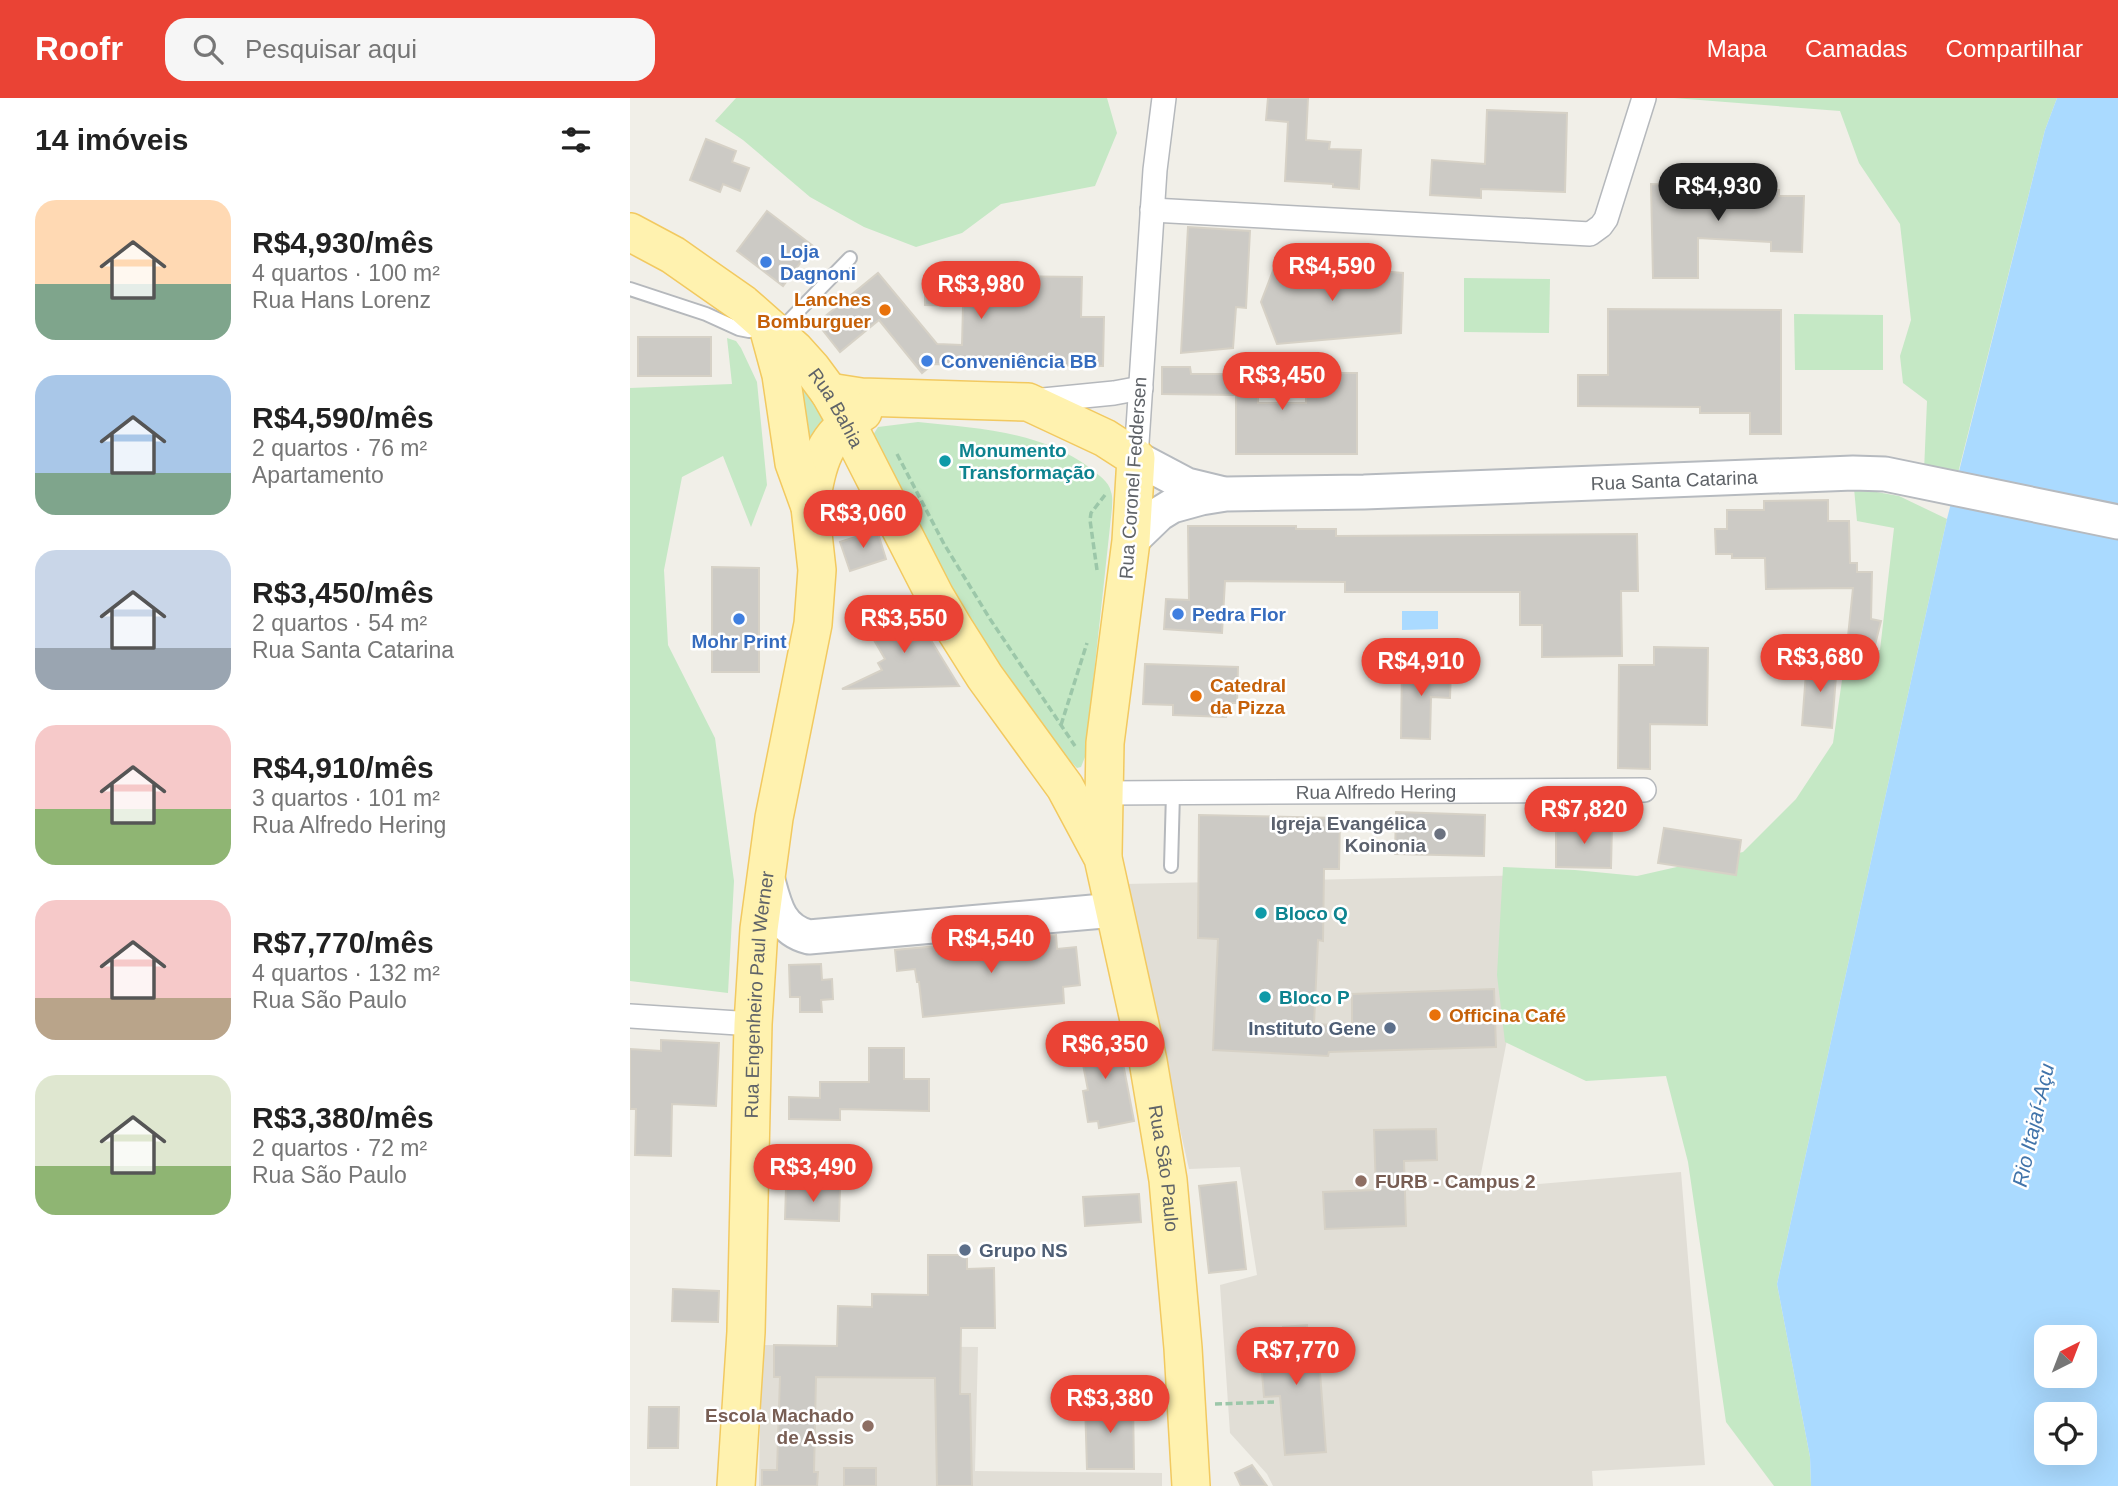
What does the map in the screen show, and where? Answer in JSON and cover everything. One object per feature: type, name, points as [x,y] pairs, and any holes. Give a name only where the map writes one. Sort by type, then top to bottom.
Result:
[{"type":"main road","name":"Rua Bahia","points":[[630,232],[673,255],[743,304],[794,349],[838,407],[934,596],[985,677],[1065,787],[1103,858]]},
{"type":"main road","name":"Rua Engenheiro Paul Werner","points":[[736,1486],[746,1332],[753,1024],[759,929],[774,818],[813,624],[817,570],[811,518],[794,463],[772,330]]},
{"type":"main road","points":[[838,407],[865,410],[898,397],[1028,402],[1105,438],[1136,458]]},
{"type":"main road","name":"Rua Engenheiro Paul Werner","points":[[811,518],[817,469],[832,435],[838,407]]},
{"type":"main road","name":"Rua Coronel Feddersen","points":[[1103,858],[1105,743],[1131,541],[1136,458]]},
{"type":"main road","name":"Rua Santa Catarina","points":[[1136,458],[1187,485],[1226,494]]},
{"type":"main road","name":"Rua Santa Catarina","points":[[1131,541],[1159,514],[1172,506],[1226,494],[1364,492],[1853,473],[1885,474],[2118,522]]},
{"type":"main road","name":"Rua São Paulo","points":[[1103,858],[1148,1061],[1168,1180],[1183,1348],[1191,1486]]},
{"type":"main road","points":[[766,871],[779,917],[795,933],[809,937],[1115,910]]},
{"type":"street","name":"Rua Coronel Feddersen","points":[[1136,458],[1152,210],[1164,98]]},
{"type":"street","points":[[1152,210],[1590,234],[1606,219],[1644,98]]},
{"type":"street","points":[[1028,402],[1141,388]]},
{"type":"street","name":"Rua Alfredo Hering","points":[[1106,793],[1644,790]]},
{"type":"street","points":[[630,1016],[753,1024]]},
{"type":"lane","points":[[630,289],[706,314],[739,329],[772,330],[850,258]]},
{"type":"lane","points":[[1171,866],[1173,793]]},
{"type":"path","points":[[893,447],[944,544],[990,619],[1076,748]]},
{"type":"path","points":[[1098,571],[1091,513],[1111,484],[1134,494]]},
{"type":"path","points":[[811,518],[882,493]]},
{"type":"path","points":[[1060,725],[1088,641]]},
{"type":"path","points":[[1185,1404],[1274,1402]]},
{"type":"shaded area","name":"FURB - Campus 2","points":[[1539,875],[1478,1189],[1681,1172],[1705,1465],[1592,1471],[1593,1486],[1273,1486],[1267,1474],[1230,1433],[1220,1285],[1257,1275],[1240,1167],[1189,1169],[1125,884]]},
{"type":"shaded area","name":"Escola Machado de Assis","points":[[761,1345],[978,1347],[975,1471],[1162,1473],[1162,1486],[759,1486]]},
{"type":"green space","points":[[736,98],[1107,98],[1117,133],[1095,186],[1001,204],[962,233],[916,247],[864,227],[810,197],[743,140],[715,121]]},
{"type":"green space","points":[[1674,98],[2057,98],[2045,130],[1957,477],[1924,471],[1927,401],[1903,383],[1900,356],[1911,320],[1900,224],[1859,163],[1840,111]]},
{"type":"green space","points":[[1464,278],[1550,279],[1549,333],[1464,332]]},
{"type":"green space","points":[[1794,314],[1883,315],[1883,370],[1795,370]]},
{"type":"green space","points":[[727,338],[736,341],[741,348],[757,382],[767,485],[751,527],[723,456],[682,477],[664,570],[668,645],[715,738],[734,881],[728,993],[630,981],[630,388],[732,384]]},
{"type":"green space","points":[[792,359],[828,419],[811,450],[799,445]]},
{"type":"green space","points":[[918,422],[1007,433],[1051,446],[1090,468],[1103,478],[1110,488],[1112,508],[1085,757],[1081,767],[1077,768],[1066,757],[971,628],[873,435],[878,427]]},
{"type":"green space","points":[[1854,488],[1899,496],[1947,519],[1777,1284],[1810,1457],[1811,1486],[1774,1486],[1726,1422],[1688,1162],[1666,1076],[1586,1081],[1505,1042],[1497,975],[1503,867],[1637,876],[1743,852],[1796,799],[1833,743],[1846,652],[1880,650],[1894,528],[1857,521]]},
{"type":"water","name":"Rio Itajaí-Açu","points":[[2057,98],[2118,98],[2118,1486],[1811,1486],[1810,1457],[1777,1284],[1947,519],[2045,130]]},
{"type":"water","points":[[1402,611],[1438,611],[1438,629],[1402,630]]},
{"type":"building","points":[[1268,98],[1308,98],[1306,140],[1330,142],[1329,149],[1361,150],[1359,189],[1333,187],[1333,184],[1285,181],[1288,122],[1266,120]]},
{"type":"building","points":[[1487,110],[1567,113],[1565,192],[1481,189],[1481,198],[1430,195],[1432,160],[1485,164]]},
{"type":"building","points":[[706,139],[736,151],[732,162],[749,168],[740,191],[723,184],[720,192],[690,180]]},
{"type":"building","points":[[1651,184],[1779,190],[1779,196],[1804,196],[1802,252],[1771,251],[1771,242],[1698,238],[1698,278],[1653,278]]},
{"type":"building","points":[[767,211],[813,246],[783,286],[737,251]]},
{"type":"building","points":[[1188,227],[1250,231],[1246,308],[1236,307],[1233,348],[1181,353]]},
{"type":"building","points":[[1276,263],[1403,273],[1401,333],[1277,344],[1261,302]]},
{"type":"building","points":[[878,273],[937,344],[962,345],[963,306],[925,305],[925,275],[1082,277],[1081,317],[1104,317],[1103,366],[933,364],[922,373],[879,320],[840,352],[817,323]]},
{"type":"building","points":[[1608,309],[1781,310],[1781,434],[1750,434],[1750,413],[1700,413],[1700,407],[1578,406],[1578,375],[1608,375]]},
{"type":"building","points":[[638,337],[711,337],[711,376],[638,376]]},
{"type":"building","points":[[1162,367],[1190,367],[1191,374],[1258,374],[1258,403],[1306,403],[1306,373],[1357,373],[1357,454],[1236,454],[1236,395],[1162,394]]},
{"type":"building","points":[[1828,500],[1828,521],[1849,521],[1850,563],[1857,563],[1857,572],[1872,572],[1871,619],[1881,621],[1874,649],[1847,646],[1853,588],[1766,589],[1765,558],[1732,558],[1732,554],[1716,554],[1715,529],[1727,529],[1727,510],[1764,510],[1764,501]]},
{"type":"building","points":[[1188,526],[1296,526],[1296,529],[1336,529],[1336,536],[1637,534],[1638,591],[1621,591],[1622,656],[1542,657],[1542,625],[1520,625],[1520,592],[1345,592],[1345,582],[1225,581],[1222,633],[1164,629],[1166,599],[1189,600]]},
{"type":"building","points":[[877,530],[886,559],[850,571],[840,542]]},
{"type":"building","points":[[712,567],[759,568],[759,672],[712,672]]},
{"type":"building","points":[[898,601],[920,639],[927,634],[959,686],[842,689],[882,670],[878,663],[885,659],[863,621]]},
{"type":"building","points":[[1654,647],[1708,648],[1707,725],[1650,724],[1650,769],[1618,768],[1619,665],[1654,665]]},
{"type":"building","points":[[1807,660],[1837,663],[1832,728],[1802,725]]},
{"type":"building","points":[[1145,664],[1238,667],[1237,703],[1227,703],[1226,717],[1173,715],[1173,705],[1143,704]]},
{"type":"building","points":[[1402,666],[1451,668],[1450,698],[1431,697],[1430,739],[1401,738]]},
{"type":"building","name":"Igreja Evangélica Koinonia","points":[[1396,812],[1485,815],[1484,856],[1395,854]]},
{"type":"building","points":[[1199,815],[1340,818],[1339,869],[1324,869],[1323,941],[1318,940],[1314,1024],[1352,1026],[1352,994],[1494,989],[1496,1047],[1329,1052],[1328,1056],[1213,1050],[1218,939],[1198,938]]},
{"type":"building","points":[[1556,824],[1612,825],[1611,868],[1556,867]]},
{"type":"building","points":[[1664,828],[1741,840],[1736,875],[1658,863]]},
{"type":"building","points":[[1056,935],[1057,949],[1076,947],[1080,985],[1063,987],[1064,1003],[923,1017],[915,969],[897,971],[895,950]]},
{"type":"building","points":[[821,964],[822,980],[832,979],[833,999],[821,1000],[822,1012],[800,1012],[800,997],[790,997],[789,965]]},
{"type":"building","points":[[1117,1032],[1134,1121],[1099,1128],[1098,1121],[1088,1122],[1083,1091],[1088,1090],[1078,1039]]},
{"type":"building","points":[[661,1040],[719,1043],[716,1106],[672,1104],[671,1156],[635,1155],[636,1109],[630,1109],[630,1049],[661,1051]]},
{"type":"building","points":[[869,1048],[904,1048],[904,1079],[929,1079],[929,1111],[840,1109],[840,1120],[789,1119],[789,1097],[820,1098],[820,1082],[869,1082]]},
{"type":"building","points":[[1436,1129],[1437,1160],[1404,1161],[1406,1226],[1325,1229],[1323,1192],[1376,1190],[1374,1130]]},
{"type":"building","points":[[1236,1182],[1246,1269],[1209,1273],[1199,1186]]},
{"type":"building","points":[[786,1187],[840,1188],[839,1221],[785,1219]]},
{"type":"building","points":[[1139,1194],[1141,1222],[1085,1226],[1083,1197]]},
{"type":"building","points":[[928,1255],[967,1255],[967,1269],[994,1268],[995,1328],[961,1328],[960,1394],[970,1394],[972,1486],[937,1486],[935,1378],[816,1377],[814,1472],[818,1472],[817,1486],[762,1486],[762,1470],[777,1470],[780,1377],[774,1377],[774,1345],[837,1346],[838,1306],[872,1307],[872,1294],[928,1295]]},
{"type":"building","points":[[673,1289],[719,1291],[718,1322],[672,1321]]},
{"type":"building","points":[[1307,1325],[1307,1333],[1317,1333],[1326,1452],[1285,1455],[1280,1396],[1264,1397],[1259,1337],[1283,1335],[1283,1327]]},
{"type":"building","points":[[1133,1401],[1134,1469],[1087,1469],[1085,1402]]},
{"type":"building","points":[[649,1407],[679,1407],[678,1448],[648,1448]]},
{"type":"building","points":[[1252,1465],[1267,1486],[1241,1486],[1235,1473]]},
{"type":"building","points":[[844,1468],[876,1468],[876,1486],[844,1486]]},
{"type":"place","name":"Loja Dagnoni","points":[[766,262]]},
{"type":"place","name":"Lanches Bomburguer","points":[[885,310]]},
{"type":"place","name":"Conveniência BB","points":[[927,361]]},
{"type":"place","name":"Monumento Transformação","points":[[945,461]]},
{"type":"place","name":"Pedra Flor","points":[[1178,614]]},
{"type":"place","name":"Mohr Print","points":[[739,619]]},
{"type":"place","name":"Catedral da Pizza","points":[[1196,696]]},
{"type":"place","name":"Igreja Evangélica Koinonia","points":[[1440,834]]},
{"type":"place","name":"Bloco Q","points":[[1261,913]]},
{"type":"place","name":"Bloco P","points":[[1265,997]]},
{"type":"place","name":"Officina Café","points":[[1435,1015]]},
{"type":"place","name":"Instituto Gene","points":[[1390,1028]]},
{"type":"place","name":"FURB - Campus 2","points":[[1361,1181]]},
{"type":"place","name":"Grupo NS","points":[[965,1250]]},
{"type":"place","name":"Escola Machado de Assis","points":[[868,1426]]}]
